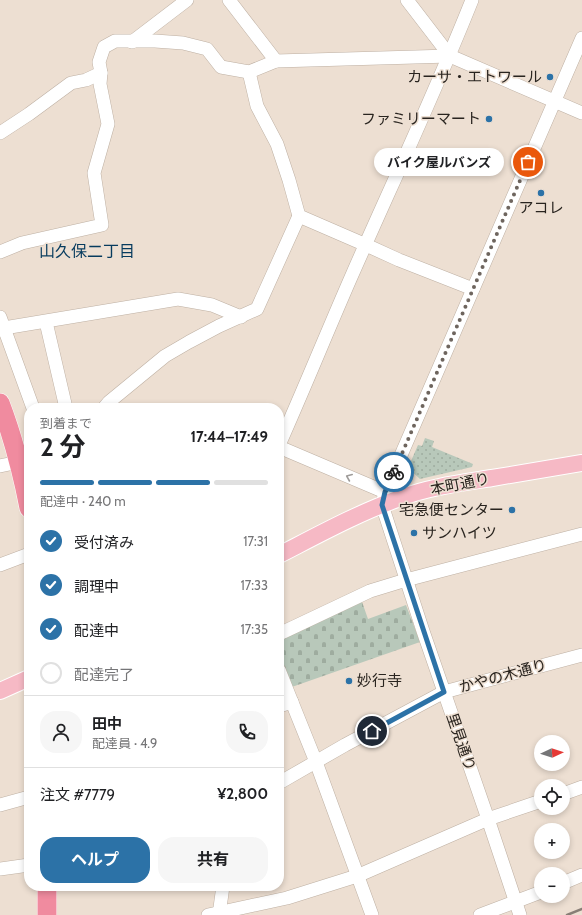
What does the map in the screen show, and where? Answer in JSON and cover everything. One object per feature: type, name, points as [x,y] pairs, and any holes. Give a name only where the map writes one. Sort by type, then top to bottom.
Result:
[{"type":"highway","points":[[0,403],[10,432],[24,461]]},
{"type":"highway","points":[[47,891],[47,915]]},
{"type":"main road","name":"本町通り","points":[[284,553],[355,517],[384,498],[404,496],[445,486],[582,463]]},
{"type":"main road","points":[[0,691],[24,680]]},
{"type":"street","points":[[132,42],[187,0]]},
{"type":"street","points":[[229,0],[276,61]]},
{"type":"street","points":[[407,0],[450,56]]},
{"type":"street","points":[[284,434],[450,56],[472,0]]},
{"type":"street","points":[[284,448],[384,498],[582,38]]},
{"type":"street","points":[[0,252],[22,243],[102,226],[94,173],[108,124],[100,84],[101,73],[99,62],[104,47],[114,41],[183,43],[207,49],[221,67],[249,72],[276,61],[450,56],[582,113]]},
{"type":"street","points":[[108,403],[166,356],[219,326],[257,309],[299,216],[277,144],[257,106],[249,72]]},
{"type":"street","points":[[0,133],[71,83],[86,80],[101,73]]},
{"type":"street","points":[[299,216],[399,260],[473,289]]},
{"type":"street","points":[[31,403],[1,325],[46,322],[178,299],[212,305],[241,317]]},
{"type":"street","points":[[46,322],[65,403]]},
{"type":"street","points":[[0,466],[24,461]]},
{"type":"street","name":"里見通り","points":[[384,498],[406,580],[520,915]]},
{"type":"street","points":[[284,632],[370,591],[406,580],[582,534]]},
{"type":"street","points":[[0,565],[24,556]]},
{"type":"street","name":"かやの木通り","points":[[284,780],[345,745],[444,692],[582,655]]},
{"type":"street","points":[[285,704],[316,762],[372,915]]},
{"type":"street","points":[[570,791],[582,787]]},
{"type":"street","points":[[0,805],[24,798]]},
{"type":"street","points":[[222,891],[215,914],[287,898],[358,876],[488,819],[534,803]]},
{"type":"street","points":[[0,869],[24,867]]},
{"type":"street","points":[[570,880],[582,876]]},
{"type":"street","points":[[480,915],[534,895]]},
{"type":"green space","points":[[425,438],[434,441],[432,447],[473,464],[472,467],[420,479],[408,468],[418,445],[422,446]]},
{"type":"green space","points":[[361,599],[368,619],[406,605],[420,642],[289,688],[284,676],[284,634]]},
{"type":"railway","points":[[567,915],[582,909]]},
{"type":"way so far","points":[[394,472],[528,162]]},
{"type":"place","name":"カーサ・エトワール","points":[[550,77]]},
{"type":"place","name":"ファミリーマート","points":[[489,119]]},
{"type":"place","name":"バイク屋ルバンズ","points":[[528,162]]},
{"type":"place","name":"アコレ","points":[[541,193]]},
{"type":"place","name":"宅急便センター","points":[[512,510]]},
{"type":"place","name":"サンハイツ","points":[[414,533]]},
{"type":"place","name":"妙行寺","points":[[349,681]]},
{"type":"district","name":"山久保二丁目","points":[[87,251]]},
{"type":"route","points":[[372,731],[444,692],[382,505],[385,492],[394,472]]}]
